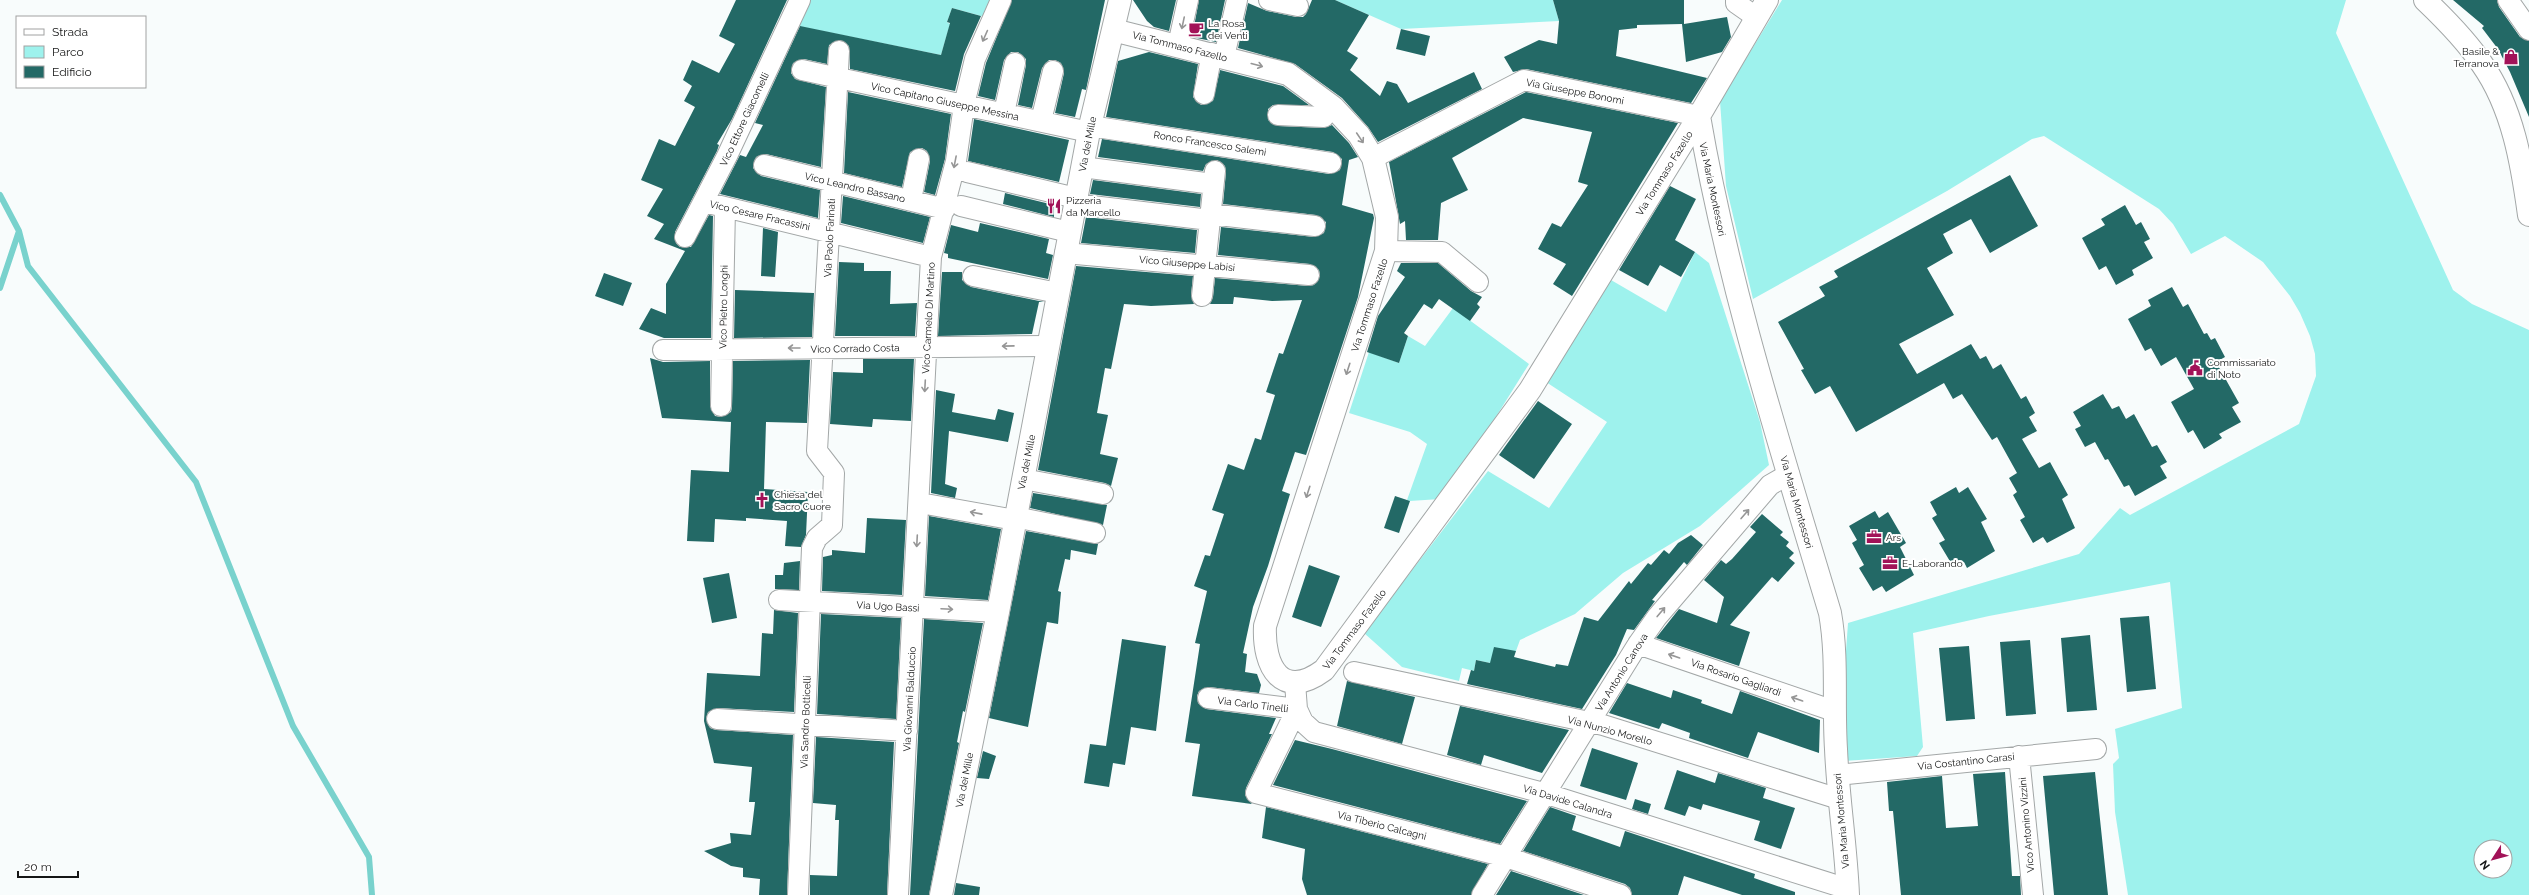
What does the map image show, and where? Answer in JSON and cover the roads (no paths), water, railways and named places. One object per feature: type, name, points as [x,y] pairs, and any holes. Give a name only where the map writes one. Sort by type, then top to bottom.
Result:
[{"type":"main road","name":"Via dei Mille","points":[[941,895],[998,612],[1089,129],[1120,0]]},
{"type":"main road","points":[[2425,0],[2459,34],[2478,59],[2503,102],[2522,164],[2529,215]]},
{"type":"main road","name":"Via Tommaso Fazello","points":[[1113,30],[1218,55],[1288,74],[1333,107],[1359,136],[1373,158],[1387,217],[1386,252],[1265,626],[1264,645],[1268,659],[1276,672],[1285,680],[1295,683],[1312,679],[1324,670],[1530,390],[1699,116],[1761,9]]},
{"type":"main road","name":"Via Maria Montessori","points":[[1699,116],[1708,170],[1731,274],[1830,612],[1836,644],[1834,711],[1837,775],[1848,892]]},
{"type":"street","name":"Vico Ettore Giacomelli","points":[[685,237],[704,202],[800,0]]},
{"type":"street","name":"Vico Carmelo Di Martino","points":[[920,503],[931,257],[953,208],[956,161],[964,105],[975,59],[1001,0]]},
{"type":"street","points":[[1178,45],[1188,0]]},
{"type":"street","points":[[1204,94],[1237,0]]},
{"type":"street","points":[[1269,0],[1298,6]]},
{"type":"street","points":[[1736,0],[1736,4],[1761,9]]},
{"type":"street","points":[[2508,0],[2529,30]]},
{"type":"street","name":"Via Paolo Farinati","points":[[812,548],[817,538],[832,525],[834,473],[817,451],[839,51]]},
{"type":"street","points":[[1004,113],[1015,63]]},
{"type":"street","name":"Vico Capitano Giuseppe Messina","points":[[802,70],[964,105],[1089,129]]},
{"type":"street","points":[[1041,120],[1053,71]]},
{"type":"street","name":"Via Giuseppe Bonomi","points":[[1373,158],[1524,80],[1699,116]]},
{"type":"street","points":[[1278,115],[1324,117]]},
{"type":"street","name":"Ronco Francesco Salemi","points":[[1089,129],[1331,163]]},
{"type":"street","points":[[911,200],[919,159]]},
{"type":"street","name":"Vico Leandro Bassano","points":[[764,165],[911,200],[953,208],[1067,242]]},
{"type":"street","points":[[1082,167],[1214,177],[1202,296]]},
{"type":"street","points":[[967,172],[1075,201],[1210,217],[1315,226]]},
{"type":"street","name":"Vico Cesare Fracassini","points":[[704,202],[829,231],[931,257]]},
{"type":"street","name":"Vico Pietro Longhi","points":[[721,406],[725,208]]},
{"type":"street","name":"Vico Giuseppe Labisi","points":[[1067,242],[1205,265],[1309,275]]},
{"type":"street","points":[[1386,252],[1442,252],[1478,282]]},
{"type":"street","points":[[973,276],[1058,293]]},
{"type":"street","name":"Vico Corrado Costa","points":[[663,350],[1047,346]]},
{"type":"street","name":"Via Antonio Canova","points":[[1482,895],[1638,644],[1657,617],[1770,485],[1789,474]]},
{"type":"street","points":[[1023,479],[1102,494]]},
{"type":"street","points":[[920,503],[1095,533]]},
{"type":"street","name":"Via Giovanni Balduccio","points":[[898,895],[920,503]]},
{"type":"street","name":"Via Sandro Botticelli","points":[[798,895],[812,548]]},
{"type":"street","name":"Via Ugo Bassi","points":[[779,600],[998,612]]},
{"type":"street","name":"Via Rosario Gagliardi","points":[[1638,644],[1834,711]]},
{"type":"street","name":"Via Nunzio Morello","points":[[1354,672],[1590,722],[1839,799]]},
{"type":"street","points":[[1295,683],[1297,709]]},
{"type":"street","name":"Via Carlo Tinelli","points":[[1208,698],[1297,709]]},
{"type":"street","name":"Via Davide Calandra","points":[[1297,709],[1303,722],[1314,732],[1546,794],[1848,892]]},
{"type":"street","name":"Via Tiberio Calcagni","points":[[1297,709],[1256,793],[1506,857],[1621,895]]},
{"type":"street","points":[[717,719],[805,726],[907,731]]},
{"type":"street","name":"Via Costantino Carasi","points":[[1837,775],[2096,749]]},
{"type":"street","name":"Vico Antonino Vizzini","points":[[2019,756],[2033,895]]},
{"type":"waterway","points":[[0,195],[19,231],[0,288]]},
{"type":"waterway","points":[[19,231],[28,266],[196,482],[293,726],[369,857],[372,895]]},
{"type":"place","name":"La Rosa dei Venti","points":[[1196,29]]},
{"type":"place","name":"Basile & Terranova","points":[[2511,57]]},
{"type":"place","name":"Pizzeria da Marcello","points":[[1054,206]]},
{"type":"place","name":"Commissariato di Noto","points":[[2195,368]]},
{"type":"place","name":"Chiesa del Sacro Cuore","points":[[762,500]]},
{"type":"place","name":"Ars","points":[[1874,537]]},
{"type":"place","name":"E-Laborando","points":[[1890,563]]}]
